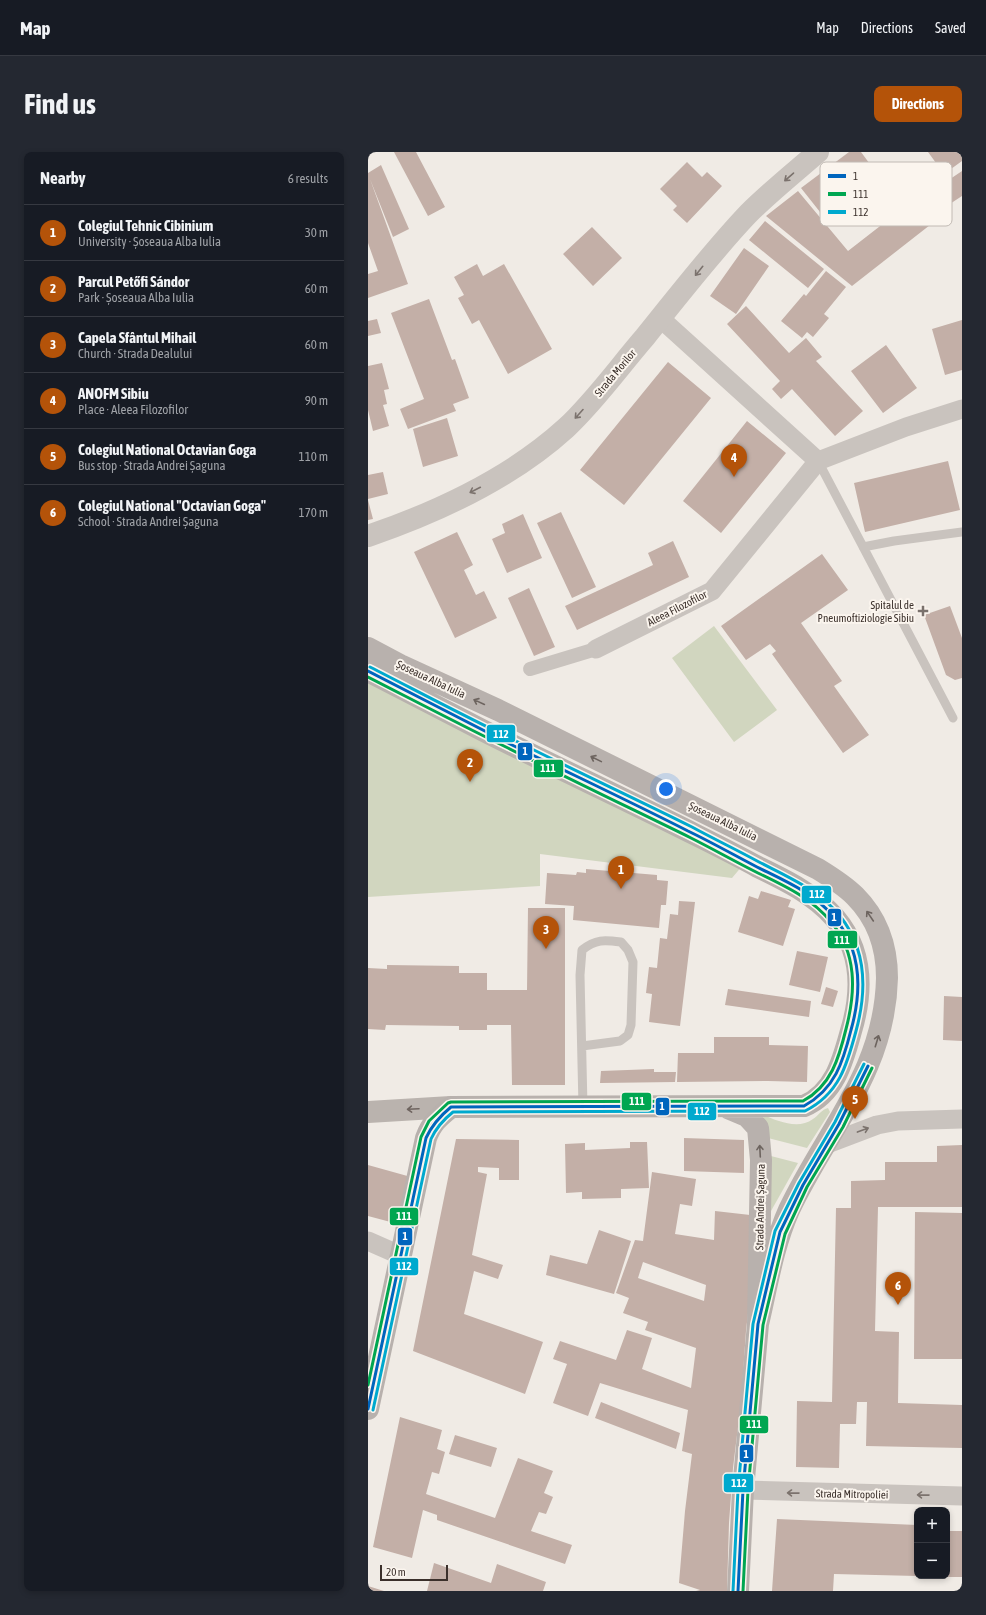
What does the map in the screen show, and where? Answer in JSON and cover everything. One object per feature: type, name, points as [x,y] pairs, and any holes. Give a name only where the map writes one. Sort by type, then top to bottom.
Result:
[{"type":"main road","name":"Șoseaua Alba Iulia","points":[[368,648],[400,665],[498,710],[790,854],[838,882],[855,896],[877,926],[883,942],[887,967],[887,995],[881,1026],[863,1078]]},
{"type":"main road","name":"Șoseaua Alba Iulia","points":[[368,671],[485,731],[650,811],[795,886],[818,903],[834,918],[846,934],[854,949],[858,965],[858,1002],[842,1063],[824,1094],[804,1106],[451,1107]]},
{"type":"main road","name":"Strada Andrei Șaguna","points":[[758,1324],[780,1232],[802,1185],[827,1144],[863,1078]]},
{"type":"main road","points":[[368,1112],[451,1107]]},
{"type":"main road","points":[[368,1409],[402,1256],[426,1138],[430,1127],[451,1107]]},
{"type":"main road","name":"Strada Andrei Șaguna","points":[[728,1107],[752,1120],[758,1128],[761,1160],[758,1324],[743,1490],[738,1591]]},
{"type":"street","name":"Strada Morilor","points":[[368,536],[423,515],[473,491],[511,470],[536,453],[567,427],[594,398],[713,254],[745,218],[818,152]]},
{"type":"street","points":[[660,318],[818,461]]},
{"type":"street","name":"Aleea Filozofilor","points":[[530,669],[596,649],[712,591],[818,461],[906,427],[962,409]]},
{"type":"street","points":[[827,1144],[877,1125],[898,1121],[962,1119]]},
{"type":"street","points":[[368,1241],[402,1256]]},
{"type":"street","name":"Strada Mitropoliei","points":[[743,1490],[962,1496]]},
{"type":"lane","points":[[818,461],[953,718]]},
{"type":"lane","points":[[863,547],[894,541],[962,532]]},
{"type":"lane","points":[[582,1046],[620,1041],[628,1035],[631,1025],[633,962],[628,950],[621,942],[604,940],[592,943],[582,950],[580,975],[583,1107]]},
{"type":"green space","points":[[714,626],[777,710],[734,742],[672,658]]},
{"type":"green space","points":[[368,680],[743,865],[732,878],[540,854],[540,886],[368,897]]},
{"type":"green space","points":[[828,1108],[830,1112],[807,1148],[768,1138],[763,1115],[775,1120],[801,1124],[813,1119]]},
{"type":"green space","points":[[767,1155],[798,1163],[771,1211],[768,1212]]},
{"type":"building","points":[[394,152],[416,152],[445,207],[428,216]]},
{"type":"building","points":[[849,152],[861,152],[868,162],[836,162]]},
{"type":"building","points":[[928,152],[962,152],[962,161],[952,168],[952,162],[935,162]]},
{"type":"building","points":[[687,162],[702,177],[707,172],[722,186],[687,223],[673,210],[677,206],[660,189]]},
{"type":"building","points":[[381,165],[409,229],[393,237],[370,179],[408,284],[368,298],[368,274],[378,271],[368,243],[368,173]]},
{"type":"building","points":[[962,171],[962,196],[952,203],[952,178]]},
{"type":"building","points":[[820,174],[820,212],[801,188]]},
{"type":"building","points":[[798,191],[820,217],[820,226],[827,226],[848,251],[880,226],[929,226],[852,286],[766,216]]},
{"type":"building","points":[[765,221],[824,269],[808,288],[749,240]]},
{"type":"building","points":[[592,227],[622,258],[593,286],[563,254]]},
{"type":"building","points":[[744,248],[769,266],[736,314],[710,296]]},
{"type":"building","points":[[477,264],[483,276],[504,264],[552,349],[508,374],[479,320],[472,324],[458,298],[464,295],[454,277]]},
{"type":"building","points":[[826,271],[846,287],[824,314],[829,318],[813,337],[807,332],[802,338],[781,321],[804,294],[806,296]]},
{"type":"building","points":[[429,299],[452,360],[455,359],[469,398],[453,404],[456,411],[408,429],[400,409],[424,399],[391,313]]},
{"type":"building","points":[[746,306],[789,353],[806,338],[822,357],[816,361],[863,411],[835,436],[792,389],[781,399],[772,389],[780,381],[727,324]]},
{"type":"building","points":[[377,319],[381,333],[368,336],[368,321]]},
{"type":"building","points":[[962,320],[962,370],[945,375],[932,329]]},
{"type":"building","points":[[886,345],[917,388],[883,413],[851,371]]},
{"type":"building","points":[[668,362],[711,398],[624,505],[580,470]]},
{"type":"building","points":[[382,363],[389,389],[384,390],[387,404],[383,405],[389,426],[373,431],[368,410],[368,366]]},
{"type":"building","points":[[447,418],[458,456],[423,467],[413,429]]},
{"type":"building","points":[[747,421],[786,453],[721,533],[683,501]]},
{"type":"building","points":[[948,461],[960,510],[865,532],[854,483]]},
{"type":"building","points":[[383,472],[388,494],[368,499],[368,475]]},
{"type":"building","points":[[368,500],[373,519],[368,520]]},
{"type":"building","points":[[561,512],[596,587],[572,598],[537,523]]},
{"type":"building","points":[[523,514],[542,558],[507,573],[492,539],[505,533],[502,524]]},
{"type":"building","points":[[457,532],[473,565],[464,570],[476,595],[484,591],[497,618],[455,638],[414,552]]},
{"type":"building","points":[[673,541],[689,577],[577,630],[565,606],[653,565],[648,553]]},
{"type":"building","points":[[822,554],[848,590],[801,623],[842,681],[834,686],[869,735],[843,753],[772,654],[776,651],[770,644],[746,660],[721,626]]},
{"type":"building","points":[[529,588],[555,647],[534,656],[508,598]]},
{"type":"building","points":[[950,606],[962,638],[962,678],[955,680],[946,675],[924,615]]},
{"type":"building","points":[[586,869],[657,875],[657,880],[668,881],[666,905],[661,905],[659,928],[573,920],[574,906],[545,904],[547,873],[576,875],[577,872],[586,873]]},
{"type":"building","points":[[761,891],[791,900],[788,907],[795,909],[783,946],[738,932],[749,896],[758,899]]},
{"type":"building","points":[[679,901],[695,902],[680,1026],[649,1022],[652,994],[646,993],[649,967],[657,968],[660,938],[667,939],[670,914],[678,915]]},
{"type":"building","points":[[528,908],[565,908],[565,1085],[512,1085],[511,1025],[487,1025],[487,1030],[459,1030],[459,1026],[386,1025],[385,1030],[368,1029],[368,968],[387,969],[387,965],[459,966],[459,973],[487,973],[487,990],[527,990]]},
{"type":"building","points":[[797,951],[828,957],[820,992],[789,985]]},
{"type":"building","points":[[826,987],[838,991],[833,1007],[821,1004]]},
{"type":"building","points":[[728,989],[811,1001],[809,1017],[725,1005]]},
{"type":"building","points":[[944,996],[962,997],[962,1041],[943,1040]]},
{"type":"building","points":[[714,1037],[769,1037],[769,1045],[808,1046],[807,1082],[677,1082],[678,1053],[714,1053]]},
{"type":"building","points":[[654,1069],[654,1072],[676,1072],[675,1082],[600,1083],[601,1071]]},
{"type":"building","points":[[684,1138],[744,1140],[744,1173],[684,1171]]},
{"type":"building","points":[[456,1139],[519,1140],[519,1180],[499,1180],[499,1168],[478,1167],[478,1172],[487,1174],[472,1255],[503,1265],[498,1279],[474,1271],[464,1314],[543,1342],[525,1394],[413,1351]]},
{"type":"building","points":[[630,1142],[647,1142],[649,1188],[621,1189],[621,1198],[582,1199],[582,1192],[566,1193],[565,1144],[585,1143],[585,1150],[630,1148]]},
{"type":"building","points":[[962,1145],[962,1207],[878,1207],[875,1331],[899,1332],[898,1403],[962,1405],[962,1448],[866,1446],[867,1402],[857,1402],[856,1424],[840,1424],[839,1468],[796,1467],[797,1401],[832,1402],[836,1208],[851,1208],[851,1181],[885,1180],[885,1162],[937,1162],[937,1146]]},
{"type":"building","points":[[368,1165],[411,1177],[398,1224],[368,1216]]},
{"type":"building","points":[[652,1172],[696,1179],[692,1206],[680,1204],[675,1234],[714,1240],[715,1211],[759,1216],[733,1468],[729,1523],[727,1591],[696,1591],[700,1590],[679,1583],[685,1511],[692,1454],[682,1451],[688,1410],[600,1383],[588,1416],[553,1403],[567,1364],[553,1359],[560,1341],[616,1360],[627,1330],[652,1338],[642,1369],[691,1388],[696,1348],[645,1330],[648,1322],[623,1313],[629,1298],[616,1293],[635,1240],[643,1241]],"holes":[[[643,1262],[706,1285],[704,1301],[638,1278]]]},
{"type":"building","points":[[915,1212],[962,1213],[962,1359],[914,1359]]},
{"type":"building","points":[[599,1230],[631,1241],[614,1294],[546,1275],[550,1255],[587,1264]]},
{"type":"building","points":[[601,1402],[680,1433],[676,1449],[595,1418]]},
{"type":"building","points":[[400,1417],[442,1430],[437,1449],[445,1452],[439,1474],[432,1472],[426,1494],[495,1518],[518,1458],[553,1471],[544,1493],[553,1497],[546,1514],[539,1512],[531,1531],[572,1545],[565,1564],[437,1520],[437,1515],[423,1510],[412,1558],[373,1547]]},
{"type":"building","points":[[455,1435],[497,1448],[491,1467],[449,1454]]},
{"type":"building","points":[[777,1519],[914,1525],[914,1576],[834,1574],[833,1591],[772,1591]]},
{"type":"building","points":[[950,1531],[962,1531],[962,1577],[950,1577]]},
{"type":"building","points":[[434,1563],[491,1583],[497,1564],[546,1582],[543,1591],[427,1591]]},
{"type":"building","points":[[368,1586],[384,1591],[368,1591]]},
{"type":"transit line","name":"112","points":[[370,667],[692,827],[813,891],[832,907],[849,929],[860,957],[863,986],[860,1016],[845,1067],[834,1087],[826,1096],[817,1104],[805,1111],[453,1112],[449,1115],[431,1139],[373,1410]]},
{"type":"transit line","name":"1","points":[[368,671],[510,744],[644,809],[808,894],[834,917],[843,930],[855,957],[858,986],[855,1015],[841,1064],[836,1074],[823,1091],[815,1099],[804,1106],[451,1107],[447,1110],[440,1117],[426,1138],[368,1409]]},
{"type":"transit line","name":"111","points":[[368,677],[531,760],[691,838],[806,899],[823,913],[840,934],[850,959],[853,987],[849,1015],[837,1061],[821,1088],[803,1101],[448,1103],[429,1121],[421,1137],[368,1385]]},
{"type":"transit line","name":"112","points":[[733,1591],[738,1490],[753,1324],[775,1231],[799,1183],[835,1122],[864,1064]]},
{"type":"transit line","name":"1","points":[[738,1591],[743,1490],[758,1324],[780,1232],[803,1185],[839,1124],[868,1066]]},
{"type":"transit line","name":"111","points":[[743,1591],[748,1490],[763,1325],[785,1234],[807,1187],[843,1127],[872,1068]]},
{"type":"place","name":"ANOFM Sibiu","points":[[734,477]]},
{"type":"place","name":"Spitalul de Pneumoftiziologie Sibiu","points":[[923,611]]},
{"type":"place","name":"Parcul Petőfi Sándor","points":[[470,782]]},
{"type":"place","name":"Colegiul Tehnic Cibinium","points":[[621,889]]},
{"type":"place","name":"Capela Sfântul Mihail","points":[[546,949]]},
{"type":"place","name":"Colegiul National Octavian Goga","points":[[855,1119]]},
{"type":"place","name":"Colegiul National \"Octavian Goga\"","points":[[898,1305]]}]
